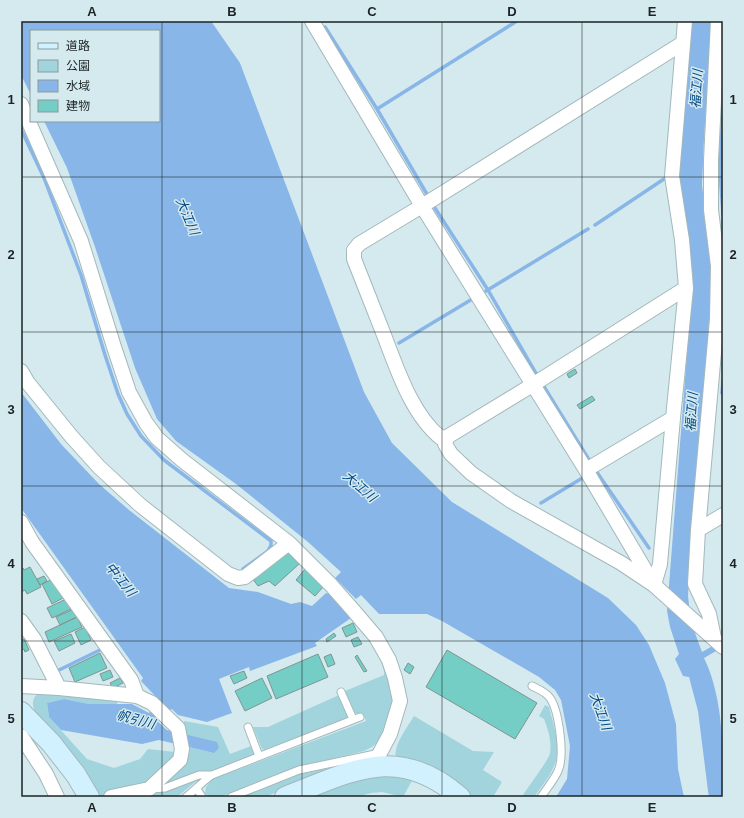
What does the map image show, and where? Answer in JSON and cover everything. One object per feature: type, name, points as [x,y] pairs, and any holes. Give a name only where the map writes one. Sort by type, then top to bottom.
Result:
[{"type":"main road","points":[[21,712],[51,743],[76,775],[89,797]]},
{"type":"main road","points":[[286,797],[377,760],[392,766],[410,768],[424,773],[438,780],[460,797]]},
{"type":"street","points":[[657,589],[686,288],[682,240],[672,176],[685,21]]},
{"type":"street","points":[[718,21],[717,36],[719,87],[711,160],[711,210],[720,265],[717,320],[698,530],[695,584],[709,614],[718,642]]},
{"type":"street","points":[[316,22],[422,206],[534,384],[590,467],[657,589]]},
{"type":"street","points":[[683,43],[422,206],[358,244],[354,250],[354,259],[412,401],[431,430],[441,438],[447,437],[534,384],[686,288]]},
{"type":"street","points":[[21,104],[81,241],[129,392],[146,423],[157,438],[182,460],[289,543],[331,585],[353,610],[376,637],[389,660],[400,701],[390,734],[377,760]]},
{"type":"street","points":[[21,371],[28,383],[70,436],[99,467],[140,505],[228,574],[238,578],[245,577],[289,543]]},
{"type":"street","points":[[590,467],[673,418]]},
{"type":"street","points":[[447,437],[445,444],[450,454],[471,473],[511,501],[621,563],[657,589],[718,642]]},
{"type":"street","points":[[698,530],[723,515]]},
{"type":"street","points":[[21,522],[32,542],[131,680],[137,696]]},
{"type":"street","points":[[21,621],[34,639],[59,688]]},
{"type":"street","points":[[21,686],[59,688],[137,696],[152,703],[178,728],[182,749],[180,760],[149,789],[111,797]]},
{"type":"street","points":[[21,736],[46,774],[57,797]]},
{"type":"lane","points":[[532,686],[548,695],[551,699],[556,712],[562,755],[558,770],[541,797]]},
{"type":"lane","points":[[186,797],[197,789],[203,781],[212,775],[356,718],[341,692]]},
{"type":"lane","points":[[248,728],[259,756]]},
{"type":"lane","points":[[231,797],[299,770],[377,760]]},
{"type":"lane","points":[[149,789],[166,788],[199,776],[212,775]]},
{"type":"lane","points":[[197,789],[202,797]]},
{"type":"green space","points":[[377,649],[380,649],[396,701],[385,730],[378,742],[364,751],[302,766],[220,797],[209,797],[205,793],[206,787],[213,779],[366,721],[363,714],[355,713],[345,691],[384,675]]},
{"type":"green space","points":[[42,691],[118,698],[117,705],[89,704],[64,699],[47,703],[49,717],[87,759],[114,768],[140,759],[148,749],[175,752],[177,758],[151,782],[136,789],[105,793],[107,797],[96,797],[36,716],[33,702],[35,696]]},
{"type":"green space","points":[[339,695],[349,715],[346,720],[267,751],[262,749],[253,727],[268,727]]},
{"type":"green space","points":[[545,705],[549,707],[556,733],[557,753],[555,765],[550,775],[534,797],[522,797],[546,762],[550,753],[548,731],[544,719],[539,716]]},
{"type":"green space","points":[[414,716],[473,751],[494,752],[483,770],[502,782],[493,797],[469,797],[396,759],[399,742]]},
{"type":"green space","points":[[184,721],[218,727],[230,754],[251,746],[255,755],[215,772],[202,771],[172,783],[165,783],[188,747],[214,753],[184,734]]},
{"type":"green space","points":[[357,762],[316,776],[265,797],[241,797],[296,775]]},
{"type":"green space","points":[[370,773],[414,777],[403,797],[382,792],[357,797],[302,797]]},
{"type":"green space","points":[[199,779],[177,797],[128,797],[158,793]]},
{"type":"water","name":"大江川","points":[[21,21],[211,21],[240,63],[364,392],[392,443],[452,502],[608,598],[636,625],[649,645],[665,683],[676,724],[678,769],[684,797],[556,797],[567,779],[570,746],[561,700],[555,690],[539,677],[442,621],[427,614],[379,614],[361,595],[356,599],[335,578],[341,572],[308,542],[236,484],[176,441],[157,419],[135,368],[67,168],[44,122],[160,122],[160,30],[30,30],[30,93],[21,75]]},
{"type":"water","name":"福江川","points":[[691,21],[712,21],[702,185],[712,268],[705,391],[690,557],[688,596],[691,622],[702,652],[723,640],[723,647],[704,658],[711,674],[719,708],[723,762],[723,797],[709,797],[698,711],[689,677],[683,676],[675,659],[679,654],[670,627],[667,611],[693,277],[678,179]]},
{"type":"water","name":"中江川","points":[[21,392],[61,444],[99,484],[129,510],[229,588],[258,592],[291,604],[300,602],[312,606],[326,593],[329,594],[332,592],[351,618],[315,643],[317,646],[250,671],[249,667],[219,679],[232,713],[207,722],[178,715],[172,709],[165,713],[158,699],[141,681],[143,678],[21,508]]},
{"type":"water","name":"帆引川","points":[[64,699],[89,704],[132,704],[149,713],[152,709],[159,715],[154,718],[167,730],[217,742],[219,748],[214,753],[159,740],[142,744],[61,730],[49,717],[47,703]]},
{"type":"building","points":[[575,369],[577,373],[569,378],[567,374]]},
{"type":"building","points":[[592,396],[595,400],[580,409],[577,405]]},
{"type":"building","points":[[286,551],[299,564],[275,586],[269,581],[258,586],[252,578],[261,570],[263,572]]},
{"type":"building","points":[[30,567],[41,587],[27,594],[25,590],[21,592],[21,569],[23,568],[24,570]]},
{"type":"building","points":[[305,569],[324,586],[315,596],[296,580]]},
{"type":"building","points":[[44,576],[47,581],[40,585],[37,579]]},
{"type":"building","points":[[53,579],[63,598],[52,604],[42,584]]},
{"type":"building","points":[[66,599],[71,609],[52,618],[47,608]]},
{"type":"building","points":[[74,609],[77,617],[60,625],[56,617]]},
{"type":"building","points":[[77,617],[82,627],[49,642],[45,632]]},
{"type":"building","points":[[353,623],[357,632],[346,637],[342,628]]},
{"type":"building","points":[[85,627],[91,640],[81,645],[75,632]]},
{"type":"building","points":[[334,633],[336,636],[327,642],[326,639]]},
{"type":"building","points":[[71,634],[75,643],[59,651],[54,641]]},
{"type":"building","points":[[358,637],[362,644],[354,647],[351,640]]},
{"type":"building","points":[[24,639],[29,650],[25,652],[24,649],[21,651],[21,640]]},
{"type":"building","points":[[447,650],[537,703],[515,739],[426,687]]},
{"type":"building","points":[[100,653],[107,668],[75,682],[69,668]]},
{"type":"building","points":[[318,654],[328,677],[276,699],[267,676]]},
{"type":"building","points":[[331,654],[335,664],[328,667],[324,657]]},
{"type":"building","points":[[357,655],[367,671],[364,672],[355,657]]},
{"type":"building","points":[[408,663],[414,667],[410,674],[404,670]]},
{"type":"building","points":[[110,670],[113,677],[103,681],[100,674]]},
{"type":"building","points":[[244,671],[247,678],[234,684],[230,676]]},
{"type":"building","points":[[120,678],[123,683],[113,688],[110,683]]},
{"type":"building","points":[[262,678],[272,698],[245,711],[235,691]]},
{"type":"waterway","points":[[377,109],[517,21]]},
{"type":"waterway","points":[[325,27],[377,109],[428,196]]},
{"type":"waterway","points":[[723,105],[720,172],[723,213]]},
{"type":"waterway","points":[[21,129],[44,178],[81,275],[105,355],[118,394],[127,414],[141,436],[164,460],[271,541],[268,551],[243,569]]},
{"type":"waterway","points":[[595,225],[664,179]]},
{"type":"waterway","points":[[433,205],[488,290],[537,375]]},
{"type":"waterway","points":[[486,291],[588,229]]},
{"type":"waterway","points":[[399,343],[474,298]]},
{"type":"waterway","points":[[722,393],[723,381]]},
{"type":"waterway","points":[[543,385],[591,463]]},
{"type":"waterway","points":[[594,468],[649,548]]},
{"type":"waterway","points":[[541,503],[584,477]]},
{"type":"waterway","points":[[57,671],[102,649]]}]
